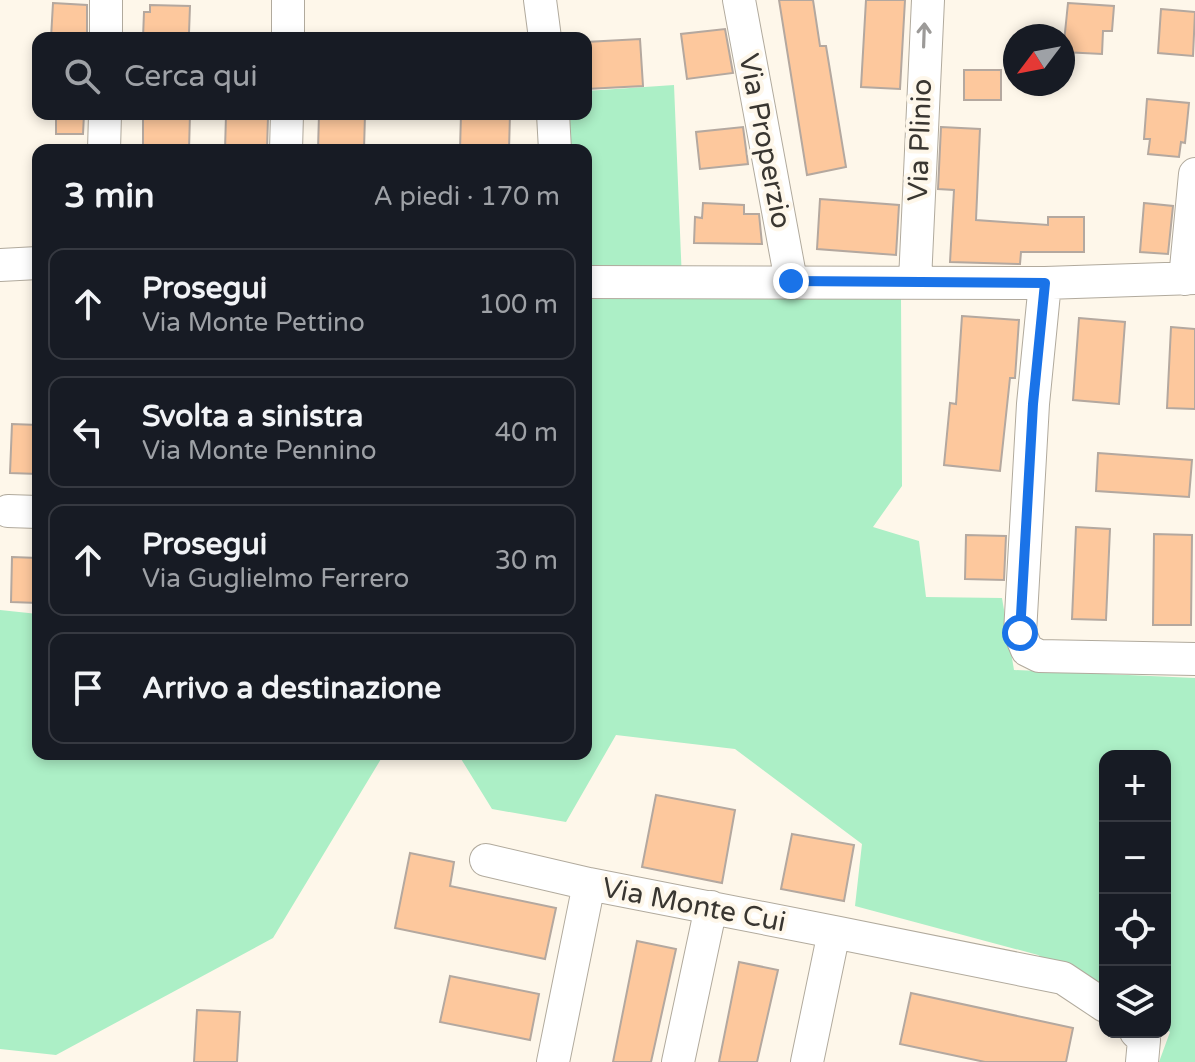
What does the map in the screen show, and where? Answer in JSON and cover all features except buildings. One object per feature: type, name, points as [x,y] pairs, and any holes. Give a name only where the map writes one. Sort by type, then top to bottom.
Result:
[{"type":"street","points":[[106,0],[106,32]]},
{"type":"street","points":[[288,0],[288,32]]},
{"type":"street","points":[[540,0],[544,32]]},
{"type":"street","name":"Via Properzio","points":[[739,0],[791,281]]},
{"type":"street","name":"Via Plinio","points":[[915,281],[928,0]]},
{"type":"street","points":[[104,144],[105,120]]},
{"type":"street","points":[[286,144],[287,120]]},
{"type":"street","points":[[553,120],[555,144]]},
{"type":"street","points":[[592,282],[1045,283],[1190,279],[1195,174]]},
{"type":"street","points":[[0,265],[32,263]]},
{"type":"street","points":[[1045,283],[1033,404],[1020,633],[1027,650],[1039,656],[1195,659]]},
{"type":"street","name":"Via Monte Cui","points":[[486,860],[589,884],[1063,978],[1099,1002]]},
{"type":"street","name":"Via Monte Cui","points":[[553,1062],[589,884]]},
{"type":"street","points":[[678,1062],[711,907]]},
{"type":"street","points":[[807,1062],[834,932]]},
{"type":"street","points":[[1142,1038],[1142,1062]]},
{"type":"green space","points":[[674,85],[682,281],[592,282],[592,144],[555,144],[554,120],[592,120],[592,91]]},
{"type":"green space","points":[[592,290],[901,296],[902,486],[873,527],[919,541],[926,597],[1002,598],[1014,670],[1195,678],[1195,1062],[1159,1062],[1168,1038],[1171,1038],[1171,750],[1099,750],[1099,991],[1038,955],[855,906],[862,844],[735,749],[616,735],[566,822],[492,809],[462,760],[592,760]]},
{"type":"green space","points":[[0,610],[32,613],[32,760],[380,760],[273,938],[56,1055],[0,1049]]},
{"type":"route","points":[[791,281],[1045,283],[1033,404],[1020,633]]}]
